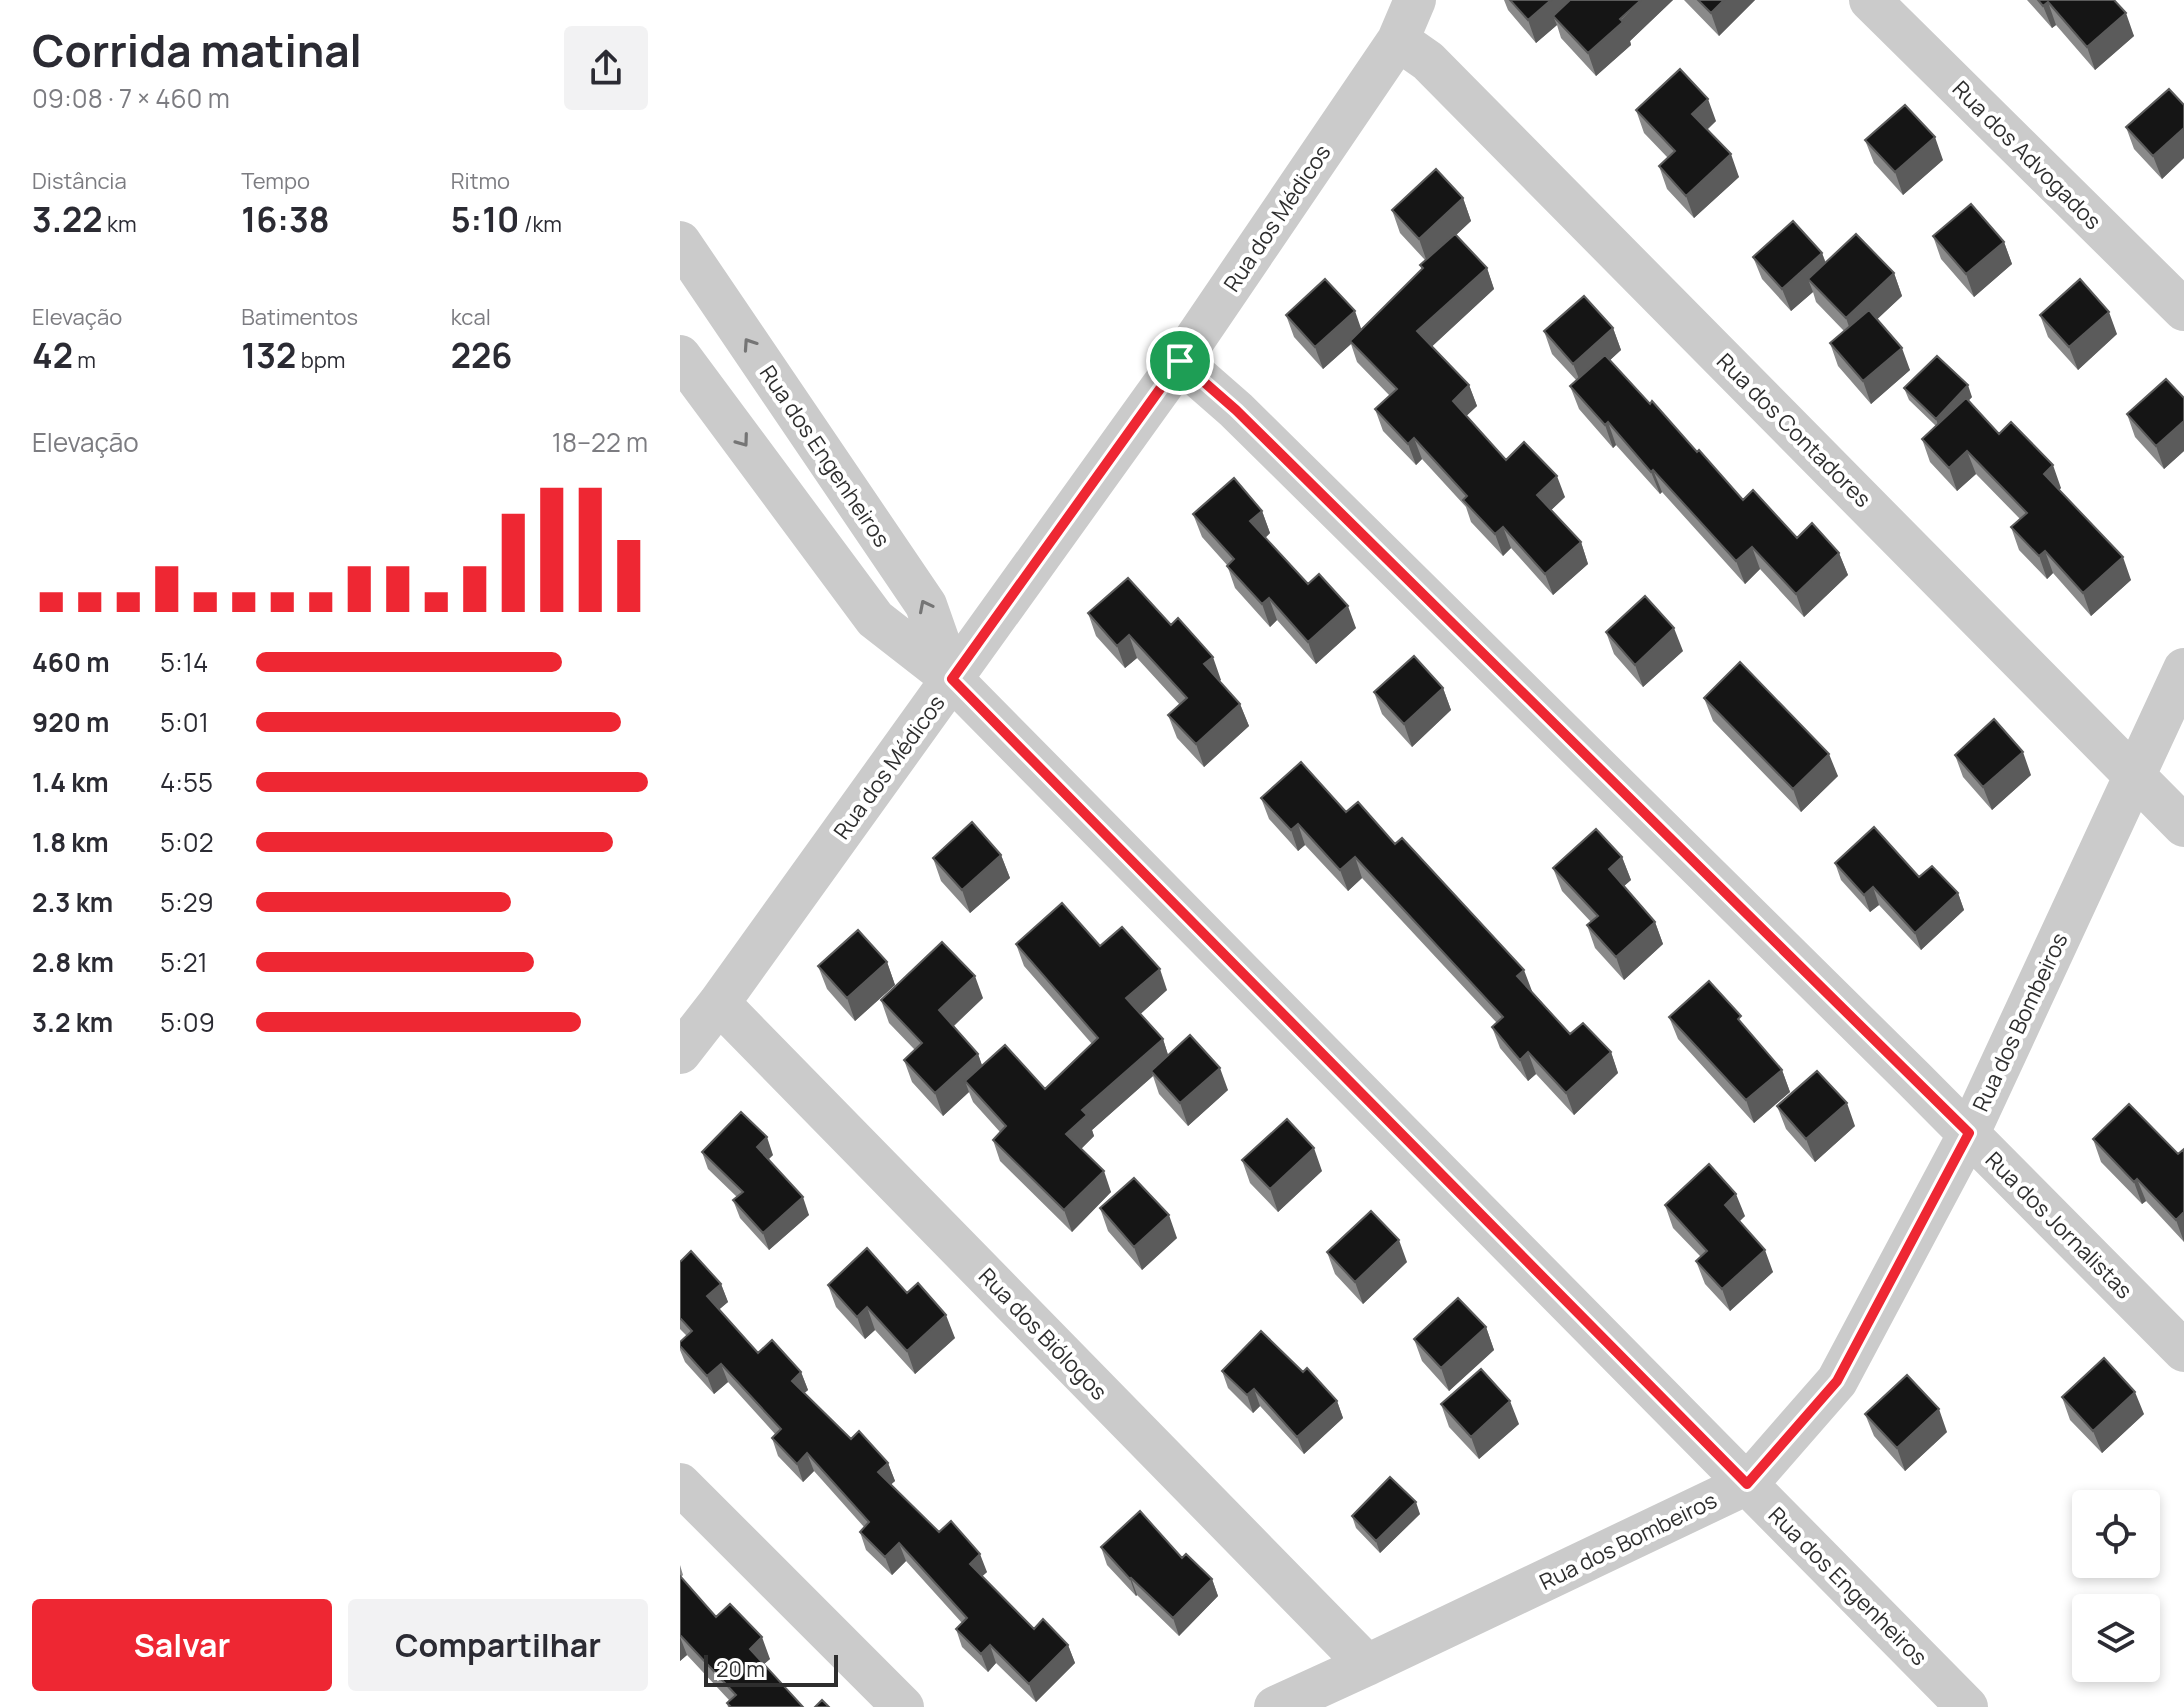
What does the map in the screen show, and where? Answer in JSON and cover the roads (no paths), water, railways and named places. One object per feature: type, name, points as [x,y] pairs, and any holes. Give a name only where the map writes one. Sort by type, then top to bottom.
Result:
[{"type":"street","name":"Rua dos Médicos","points":[[680,1053],[1180,361],[1398,40],[1415,0]]},
{"type":"street","name":"Rua dos Advogados","points":[[1870,0],[2184,310]]},
{"type":"street","name":"Rua dos Contadores","points":[[1398,40],[1428,61],[2184,826]]},
{"type":"street","name":"Rua dos Engenheiros","points":[[680,242],[926,605],[952,679]]},
{"type":"street","name":"Rua dos Engenheiros","points":[[680,356],[875,619],[952,679],[1967,1707]]},
{"type":"street","name":"Rua dos Jornalistas","points":[[1180,361],[1236,410],[1969,1133],[2184,1351]]},
{"type":"street","name":"Rua dos Bombeiros","points":[[1275,1707],[1747,1484],[1837,1381],[1969,1133],[2184,669]]},
{"type":"street","name":"Rua dos Biólogos","points":[[719,1003],[1367,1665]]},
{"type":"street","points":[[680,1484],[903,1707]]}]
